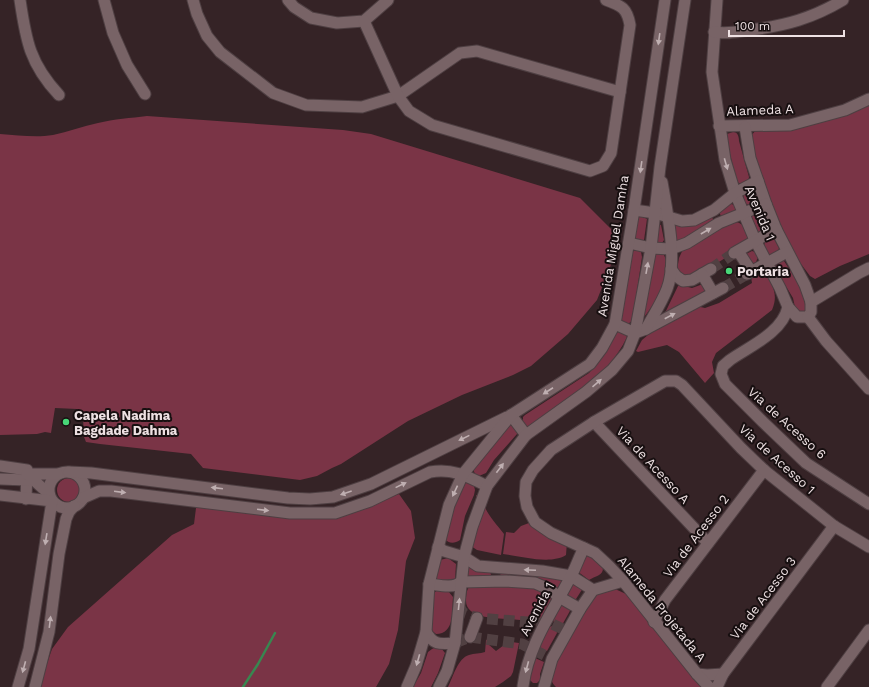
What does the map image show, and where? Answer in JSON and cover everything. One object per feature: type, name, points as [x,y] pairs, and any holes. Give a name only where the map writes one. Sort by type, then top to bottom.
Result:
[{"type":"street","points":[[20,0],[24,28],[32,56],[42,75],[59,95]]},
{"type":"street","points":[[104,0],[113,33],[127,65],[145,94]]},
{"type":"street","points":[[193,0],[197,14],[207,36],[220,52],[273,93],[306,105],[362,107],[398,96],[460,53],[477,51],[620,92]]},
{"type":"street","points":[[288,0],[294,7],[311,18],[337,23],[364,21],[388,0]]},
{"type":"street","points":[[364,21],[398,96],[409,110],[432,125],[590,171],[603,166],[611,153],[630,25],[628,13],[621,6],[606,0]]},
{"type":"street","name":"Avenida Miguel Damha","points":[[407,687],[416,666],[426,632],[429,584],[449,505],[464,474],[511,415],[590,364],[602,348],[615,324],[629,243],[665,0]]},
{"type":"street","points":[[439,687],[447,670],[455,643],[464,557],[472,526],[487,486],[526,435],[586,392],[612,370],[628,350],[635,333],[650,248],[660,167],[685,0],[675,0]]},
{"type":"street","points":[[717,0],[712,72],[719,126]]},
{"type":"street","points":[[714,32],[728,34],[772,28],[802,20],[832,7],[843,0]]},
{"type":"street","name":"Alameda A","points":[[719,126],[790,125],[845,110],[869,99]]},
{"type":"street","name":"Avenida 1","points":[[719,126],[725,160],[735,192],[755,240],[788,307]]},
{"type":"street","name":"Avenida 1","points":[[745,126],[750,158],[766,204],[787,252],[805,285],[811,302]]},
{"type":"street","points":[[646,329],[668,288],[671,270],[671,249],[660,167]]},
{"type":"street","points":[[634,210],[655,213],[682,221],[694,220],[714,210],[735,192],[758,181]]},
{"type":"street","points":[[629,243],[650,248],[671,249],[687,243],[719,224],[766,204]]},
{"type":"street","points":[[714,210],[719,224]]},
{"type":"street","points":[[776,229],[736,252],[749,273],[787,252]]},
{"type":"street","points":[[808,317],[811,312],[811,302],[869,268]]},
{"type":"street","points":[[615,324],[635,333],[646,329],[718,290],[707,272],[692,280],[683,281],[671,270]]},
{"type":"street","points":[[788,307],[797,316],[808,317],[826,341],[867,383]]},
{"type":"street","name":"Via de Acesso 6","points":[[788,307],[785,318],[775,329],[723,366],[721,374],[725,384],[762,422],[806,463],[869,504]]},
{"type":"street","name":"Via de Acesso 1","points":[[594,422],[665,381],[676,381],[682,385],[741,448],[764,470],[834,526],[869,547]]},
{"type":"street","points":[[0,479],[57,474],[60,472],[91,473],[288,498],[310,499],[333,497],[371,484],[511,415],[526,435]]},
{"type":"street","name":"Alameda Projetada A","points":[[594,422],[550,450],[533,470],[526,482],[525,496],[530,514],[535,522],[551,534],[595,553],[623,581],[654,622],[709,687]]},
{"type":"street","name":"Via de Acesso A","points":[[594,422],[708,543]]},
{"type":"street","points":[[0,466],[27,470],[26,499]]},
{"type":"street","points":[[35,687],[49,632],[59,554],[66,519],[69,512],[83,498],[99,491],[111,491],[290,513],[335,513],[370,501],[430,472],[439,470],[464,474],[487,486]]},
{"type":"street","name":"Via de Acesso 2","points":[[654,622],[665,600],[764,470]]},
{"type":"street","points":[[69,472],[75,473],[83,481],[85,492],[83,498]]},
{"type":"street","points":[[18,687],[29,649],[51,497],[49,489],[51,481],[57,474]]},
{"type":"street","points":[[27,477],[51,497],[57,505],[68,508],[74,506]]},
{"type":"street","points":[[0,495],[26,499],[51,497]]},
{"type":"street","name":"Via de Acesso 3","points":[[717,687],[723,674],[834,526]]},
{"type":"street","points":[[438,547],[444,551],[464,557],[478,566],[542,571],[571,576],[593,590]]},
{"type":"street","name":"Avenida 1","points":[[522,686],[532,649],[571,576],[584,548]]},
{"type":"street","points":[[496,567],[496,582]]},
{"type":"street","points":[[544,687],[552,658],[580,609],[593,590],[623,581]]},
{"type":"street","points":[[429,584],[452,586],[461,582],[535,583],[549,588],[559,597],[580,609]]},
{"type":"street","points":[[643,606],[665,600]]},
{"type":"street","points":[[470,637],[477,618]]},
{"type":"street","points":[[827,687],[869,630]]},
{"type":"street","points":[[426,632],[429,638],[436,643],[455,643]]},
{"type":"street","points":[[860,643],[869,650]]},
{"type":"street","points":[[697,674],[723,674]]},
{"type":"street","points":[[522,686],[539,687]]},
{"type":"shaded area","points":[[869,101],[869,254],[840,266],[815,279],[810,276],[795,256],[767,199],[750,137],[756,130]]},
{"type":"shaded area","points":[[147,116],[343,130],[371,134],[580,198],[614,232],[618,247],[597,300],[568,334],[531,366],[513,375],[462,395],[408,421],[341,464],[317,476],[300,480],[203,468],[191,454],[86,442],[84,437],[83,418],[77,409],[55,408],[51,433],[45,432],[37,434],[0,435],[0,134],[46,136],[104,122]]},
{"type":"shaded area","points":[[733,132],[738,136],[749,177],[748,182],[741,184],[737,182],[726,138],[727,134]]},
{"type":"shaded area","points":[[750,191],[755,193],[757,198],[755,203],[750,205],[745,203],[743,198],[745,193]]},
{"type":"shaded area","points":[[731,204],[735,205],[737,210],[721,216],[719,212],[720,210]]},
{"type":"shaded area","points":[[758,211],[762,212],[768,226],[768,228],[760,233],[758,233],[751,216]]},
{"type":"shaded area","points":[[641,216],[647,219],[644,240],[637,241],[633,237],[637,218]]},
{"type":"shaded area","points":[[711,216],[713,222],[711,224],[677,242],[675,239],[674,223]]},
{"type":"shaded area","points":[[726,221],[737,222],[744,226],[747,234],[746,245],[698,275],[687,279],[677,270],[679,258],[684,247]]},
{"type":"shaded area","points":[[657,224],[661,225],[664,240],[662,243],[656,243]]},
{"type":"shaded area","points":[[770,238],[774,239],[779,248],[778,251],[772,256],[767,252],[764,245],[765,241]]},
{"type":"shaded area","points":[[637,250],[641,252],[642,257],[633,320],[628,324],[622,322],[621,320],[631,252]]},
{"type":"shaded area","points":[[752,251],[755,252],[758,257],[756,262],[753,264],[746,254]]},
{"type":"shaded area","points":[[658,253],[664,255],[667,263],[666,279],[659,295],[645,316],[643,315],[653,255]]},
{"type":"shaded area","points":[[782,260],[805,293],[809,313],[796,312],[793,298],[775,268],[776,262]]},
{"type":"shaded area","points":[[764,271],[774,289],[775,299],[772,310],[716,353],[712,362],[714,373],[705,383],[679,352],[667,345],[638,352],[636,351],[642,340],[655,329],[696,306],[705,308],[719,303],[752,283],[751,277]]},
{"type":"shaded area","points":[[703,284],[707,293],[665,313],[678,286],[680,285],[692,288]]},
{"type":"shaded area","points":[[619,330],[625,333],[627,337],[619,352],[597,377],[571,398],[529,427],[523,424],[523,417],[525,415],[589,373]]},
{"type":"shaded area","points":[[510,423],[519,429],[517,434],[494,460],[486,473],[479,476],[475,474],[473,469]]},
{"type":"shaded area","points":[[69,478],[77,482],[81,490],[77,498],[69,502],[61,498],[57,490],[61,482]]},
{"type":"shaded area","points":[[467,482],[474,486],[474,495],[465,516],[460,540],[454,543],[444,538],[443,530],[463,483]]},
{"type":"shaded area","points":[[399,494],[411,511],[415,538],[406,561],[398,630],[389,664],[376,687],[39,687],[52,649],[68,627],[172,535],[194,524],[196,508],[200,503],[331,518]]},
{"type":"shaded area","points":[[476,495],[482,497],[487,512],[504,534],[501,555],[477,550],[471,546],[465,535],[465,528],[471,518],[477,500]]},
{"type":"shaded area","points":[[529,523],[567,542],[566,555],[560,558],[544,560],[503,554],[506,532],[514,533],[521,526]]},
{"type":"shaded area","points":[[590,555],[603,568],[602,573],[589,580],[577,571],[582,557]]},
{"type":"shaded area","points":[[448,558],[456,564],[455,580],[451,583],[438,581],[436,578],[440,560]]},
{"type":"shaded area","points":[[467,565],[490,571],[490,578],[468,580],[465,568]]},
{"type":"shaded area","points":[[500,572],[564,578],[558,589],[501,577]]},
{"type":"shaded area","points":[[572,583],[583,588],[576,599],[573,600],[566,597]]},
{"type":"shaded area","points":[[470,585],[530,585],[549,593],[551,599],[544,614],[540,619],[532,621],[533,625],[527,635],[524,635],[520,630],[520,620],[487,617],[472,612],[467,607],[466,600]]},
{"type":"shaded area","points":[[613,588],[626,594],[702,687],[556,687],[554,685],[551,680],[550,671],[588,596]]},
{"type":"shaded area","points":[[438,590],[448,591],[453,597],[453,608],[451,620],[447,630],[436,634],[430,629],[432,594]]},
{"type":"shaded area","points":[[562,604],[571,609],[561,627],[553,621]]},
{"type":"shaded area","points":[[552,626],[556,629],[557,633],[547,651],[543,652],[538,647],[548,628]]},
{"type":"shaded area","points":[[489,639],[488,644],[496,651],[504,645],[505,641],[519,643],[511,676],[495,687],[448,687],[456,668],[462,660],[469,655],[485,652],[486,640]]},
{"type":"shaded area","points":[[436,647],[441,648],[445,653],[431,687],[413,687],[421,673],[428,652]]},
{"type":"shaded area","points":[[535,658],[544,662],[540,674],[540,680],[537,683],[533,683],[529,679]]},
{"type":"waterway","points":[[243,687],[275,633]]},
{"type":"tunnel","points":[[711,269],[734,253]]},
{"type":"tunnel","points":[[723,288],[747,274]]},
{"type":"tunnel","points":[[459,606],[463,613],[477,618],[552,624],[567,631]]},
{"type":"tunnel","points":[[455,643],[470,637],[522,644],[552,659]]},
{"type":"place","name":"Portaria","points":[[729,271]]},
{"type":"place","name":"Capela Nadima Bagdade Dahma","points":[[66,422]]}]
